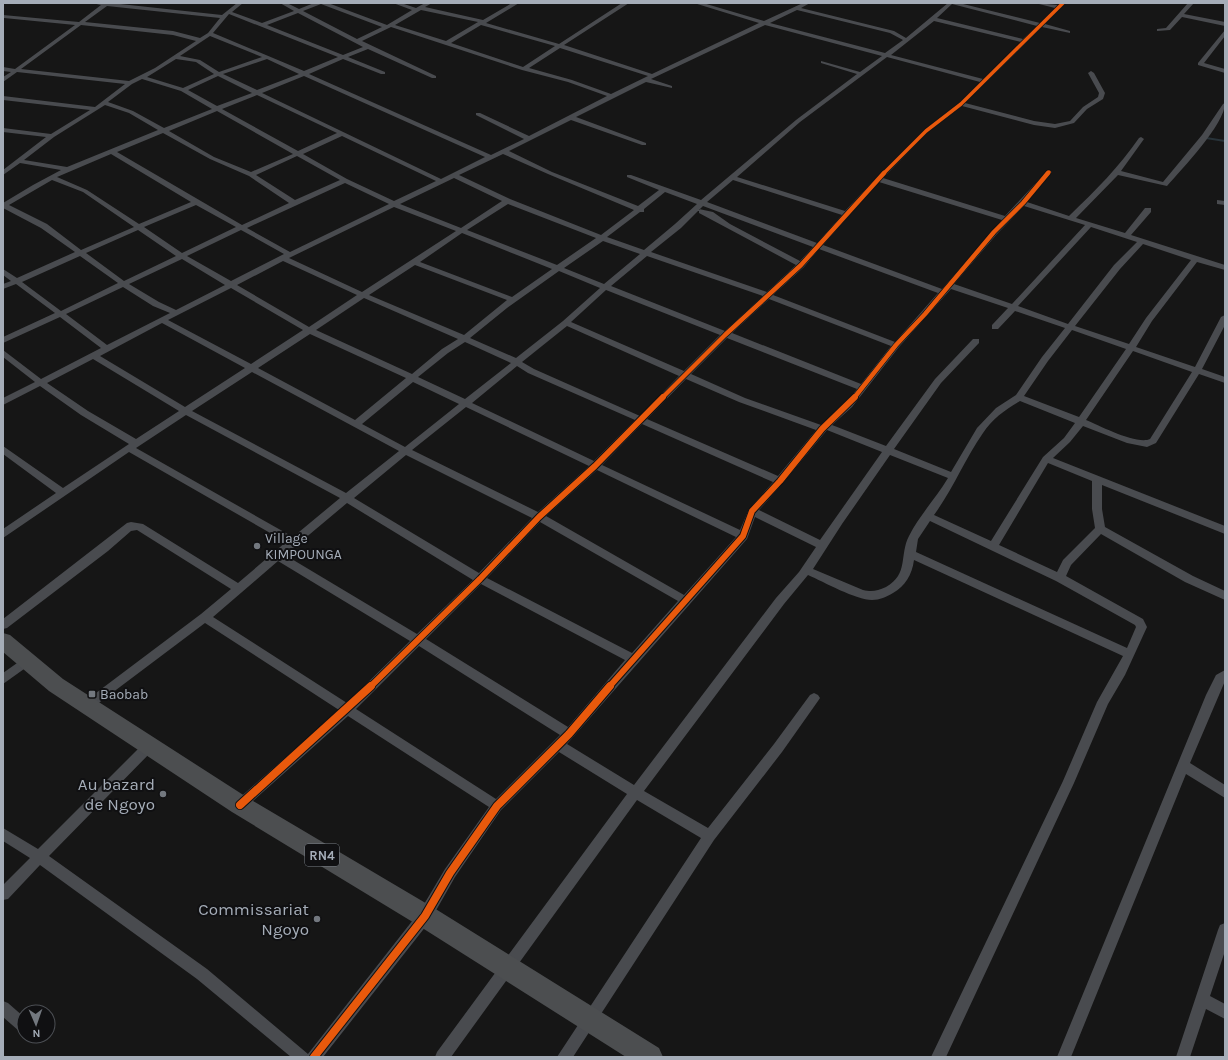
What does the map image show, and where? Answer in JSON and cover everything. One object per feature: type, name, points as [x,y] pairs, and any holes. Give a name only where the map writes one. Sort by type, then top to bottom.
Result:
[{"type":"highway","name":"RN4","points":[[3,641],[56,685],[240,805],[425,916],[650,1057]]},
{"type":"street","points":[[95,3],[225,15],[263,25],[341,58],[383,73]]},
{"type":"street","points":[[3,173],[52,136],[96,109],[130,83],[210,34],[225,15],[240,3]]},
{"type":"street","points":[[283,3],[368,46],[434,77]]},
{"type":"street","points":[[263,25],[300,12],[319,3]]},
{"type":"street","points":[[323,3],[389,26],[447,43],[524,69],[570,81],[612,96]]},
{"type":"street","points":[[396,3],[483,23],[560,46],[650,78],[670,87]]},
{"type":"street","points":[[358,41],[389,26],[429,3]]},
{"type":"street","points":[[447,43],[516,3]]},
{"type":"street","points":[[524,69],[626,3]]},
{"type":"street","points":[[697,3],[764,23],[984,81]]},
{"type":"street","points":[[3,402],[38,383],[107,350],[162,320],[394,204],[504,151],[612,96],[806,3]]},
{"type":"street","points":[[88,705],[205,617],[277,555],[465,404],[515,361],[566,323],[606,286],[678,226],[731,177],[809,112],[887,55],[934,19],[952,3],[1068,32]]},
{"type":"street","points":[[1038,3],[1061,5]]},
{"type":"street","points":[[1159,30],[1168,29],[1191,3]]},
{"type":"street","points":[[3,80],[107,4]]},
{"type":"street","points":[[240,805],[348,709],[480,579],[539,517],[595,466],[725,335],[801,265],[878,178],[926,131],[961,104],[1040,24],[1061,5]]},
{"type":"street","points":[[796,8],[892,32],[906,40]]},
{"type":"street","points":[[1181,15],[1225,24]]},
{"type":"street","points":[[4,16],[173,33],[200,40]]},
{"type":"street","points":[[934,19],[1024,41]]},
{"type":"street","points":[[1225,32],[1200,64],[1225,70]]},
{"type":"street","points":[[210,34],[267,57],[490,157]]},
{"type":"street","points":[[3,206],[51,177],[68,169],[216,110],[368,46]]},
{"type":"street","points":[[176,56],[198,61],[218,74],[441,181]]},
{"type":"street","points":[[182,90],[218,74],[267,57]]},
{"type":"street","points":[[823,62],[862,74]]},
{"type":"street","points":[[3,69],[130,83]]},
{"type":"street","points":[[961,104],[1034,123],[1055,126],[1072,122],[1085,108],[1101,98],[1102,93],[1091,73]]},
{"type":"street","points":[[141,77],[182,90],[216,110],[299,153],[345,180],[394,204],[462,229],[558,269],[606,286],[725,335],[863,388]]},
{"type":"street","points":[[3,98],[96,109]]},
{"type":"street","points":[[104,103],[131,112],[212,158],[251,175],[293,202]]},
{"type":"street","points":[[1115,172],[1165,185],[1193,153],[1216,121],[1225,105]]},
{"type":"street","points":[[478,114],[529,138]]},
{"type":"street","points":[[570,117],[644,144]]},
{"type":"street","points":[[3,130],[52,136]]},
{"type":"street","points":[[251,175],[343,133]]},
{"type":"street","points":[[1071,218],[1136,149],[1141,139]]},
{"type":"street","points":[[504,151],[550,173],[640,210]]},
{"type":"street","points":[[113,152],[196,202],[242,227],[288,257],[365,296],[465,338],[515,361],[531,371],[642,419],[780,482]]},
{"type":"street","points":[[3,164],[15,163],[68,169]]},
{"type":"street","points":[[314,1057],[425,916],[450,873],[497,806],[569,734],[633,659],[743,536],[752,511],[780,482],[824,428],[849,405],[896,345],[1049,172]]},
{"type":"street","points":[[453,175],[506,201],[602,238],[767,295],[896,345]]},
{"type":"street","points":[[629,176],[698,207],[727,226],[801,265]]},
{"type":"street","points":[[51,177],[85,191],[182,256],[231,286],[309,330],[413,378],[743,536]]},
{"type":"street","points":[[731,177],[847,214]]},
{"type":"street","points":[[878,178],[1006,219]]},
{"type":"street","points":[[3,340],[62,314],[293,202],[345,180]]},
{"type":"street","points":[[356,424],[445,351],[640,210],[663,190]]},
{"type":"street","points":[[3,534],[133,446],[187,412],[309,330],[365,296],[462,229],[506,201]]},
{"type":"street","points":[[3,287],[196,202]]},
{"type":"street","points":[[1023,203],[1225,268]]},
{"type":"street","points":[[3,206],[44,226],[124,284],[156,304],[176,313]]},
{"type":"street","points":[[698,207],[945,289],[1014,307],[1225,380]]},
{"type":"street","points":[[1127,236],[1148,210]]},
{"type":"street","points":[[994,327],[1090,224]]},
{"type":"street","points":[[806,570],[860,594],[871,596],[880,595],[896,586],[902,580],[913,538],[943,495],[952,476],[980,430],[999,410],[1019,397],[1070,327],[1117,267],[1142,241]]},
{"type":"street","points":[[993,547],[1046,459],[1067,440],[1132,348],[1149,320],[1196,258]]},
{"type":"street","points":[[414,262],[514,300]]},
{"type":"street","points":[[3,271],[62,314],[107,350]]},
{"type":"street","points":[[1019,397],[1130,441],[1147,444],[1153,441],[1197,370],[1225,317]]},
{"type":"street","points":[[162,320],[406,451],[539,517],[685,600]]},
{"type":"street","points":[[566,323],[685,376],[824,428],[889,450],[952,476]]},
{"type":"street","points":[[442,1057],[506,967],[636,793],[780,602],[806,570],[938,381],[976,341]]},
{"type":"street","points":[[3,354],[38,383],[133,446],[294,542]]},
{"type":"street","points":[[94,356],[187,412],[347,498],[480,579],[633,659]]},
{"type":"street","points":[[3,449],[63,494]]},
{"type":"street","points":[[1046,459],[1225,530]]},
{"type":"street","points":[[1097,480],[1097,509],[1100,529]]},
{"type":"street","points":[[752,511],[822,545]]},
{"type":"street","points":[[928,516],[1060,578],[1141,625],[1142,630],[1103,702],[1068,783],[938,1057]]},
{"type":"street","points":[[3,625],[131,526],[139,527],[238,588]]},
{"type":"street","points":[[1060,578],[1067,563],[1100,529]]},
{"type":"street","points":[[1100,529],[1190,580],[1225,596]]},
{"type":"street","points":[[910,554],[1129,654]]},
{"type":"street","points":[[277,555],[418,640],[569,734]]},
{"type":"street","points":[[205,617],[497,806]]},
{"type":"street","points":[[3,679],[28,661]]},
{"type":"street","points":[[1064,1057],[1220,678],[1225,675]]},
{"type":"street","points":[[564,1057],[710,836],[778,748],[814,698]]},
{"type":"street","points":[[3,894],[150,745]]},
{"type":"street","points":[[558,745],[710,836]]},
{"type":"street","points":[[1184,766],[1225,792]]},
{"type":"street","points":[[3,834],[39,857],[202,974],[302,1057]]},
{"type":"street","points":[[1183,1057],[1225,930]]},
{"type":"street","points":[[1202,999],[1225,1012]]},
{"type":"street","points":[[3,1008],[16,1019]]},
{"type":"waterway","points":[[1206,138],[1225,141]]},
{"type":"cycle path","points":[[240,805],[348,709],[480,579],[539,517],[595,466],[725,335],[801,265],[878,179],[926,131],[961,104],[1063,3]]},
{"type":"cycle path","points":[[314,1057],[425,916],[450,873],[497,806],[569,734],[633,659],[743,536],[752,511],[780,481],[822,429],[849,405],[896,345],[925,314],[994,232],[1023,203],[1049,172]]},
{"type":"place","name":"Village KIMPOUNGA","points":[[257,546]]},
{"type":"place","name":"Baobab","points":[[92,694]]},
{"type":"place","name":"Au bazard de Ngoyo","points":[[163,794]]},
{"type":"place","name":"Commissariat Ngoyo","points":[[317,919]]}]
